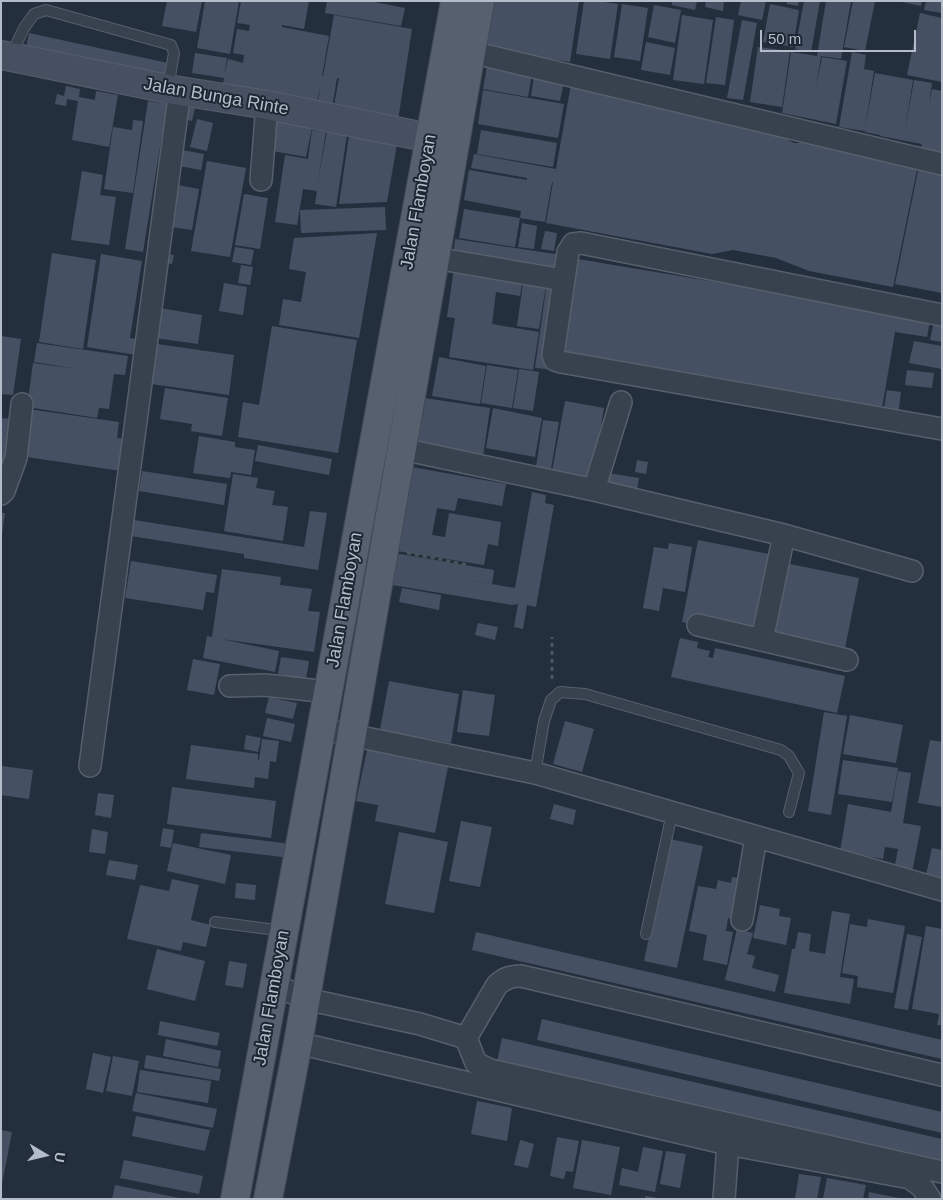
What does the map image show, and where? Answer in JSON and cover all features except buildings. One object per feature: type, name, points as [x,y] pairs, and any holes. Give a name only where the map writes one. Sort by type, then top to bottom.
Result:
[{"type":"main road","name":"Jalan Flamboyan","points":[[235,1199],[455,1]]},
{"type":"main road","name":"Jalan Flamboyan","points":[[268,1199],[306,998],[480,1]]},
{"type":"street","points":[[471,52],[942,164]]},
{"type":"street","name":"Jalan Bunga Rinte","points":[[6,56],[174,90],[268,105],[430,138]]},
{"type":"street","points":[[90,766],[174,90]]},
{"type":"street","points":[[261,180],[268,105]]},
{"type":"street","points":[[942,315],[581,243],[573,244],[568,252],[553,355],[554,360],[942,429]]},
{"type":"street","points":[[435,258],[563,280]]},
{"type":"street","points":[[594,490],[622,402]]},
{"type":"street","points":[[1,494],[4,491],[16,458],[22,404]]},
{"type":"street","points":[[402,449],[594,490],[784,535],[912,571]]},
{"type":"street","points":[[762,640],[784,535]]},
{"type":"street","points":[[698,625],[847,660]]},
{"type":"street","points":[[230,686],[265,686],[328,692]]},
{"type":"street","points":[[322,730],[535,773],[942,890]]},
{"type":"street","points":[[742,920],[756,837]]},
{"type":"street","points":[[466,1038],[497,985],[504,979],[512,976],[522,976],[942,1075]]},
{"type":"street","points":[[274,986],[306,998],[420,1024],[466,1038]]},
{"type":"street","points":[[466,1038],[476,1063],[490,1070],[942,1172]]},
{"type":"street","points":[[298,1043],[728,1144],[910,1178],[922,1187],[930,1199]]},
{"type":"street","points":[[724,1199],[728,1144]]},
{"type":"lane","points":[[6,56],[34,14],[46,10],[171,46],[174,53],[174,90]]},
{"type":"lane","points":[[535,773],[544,721],[551,700],[560,692],[585,694],[780,750],[789,756],[799,773],[789,812]]},
{"type":"lane","points":[[646,934],[672,813]]},
{"type":"lane","points":[[215,922],[284,931]]},
{"type":"path","points":[[384,549],[469,565]]},
{"type":"path","points":[[551,700],[552,638]]}]
